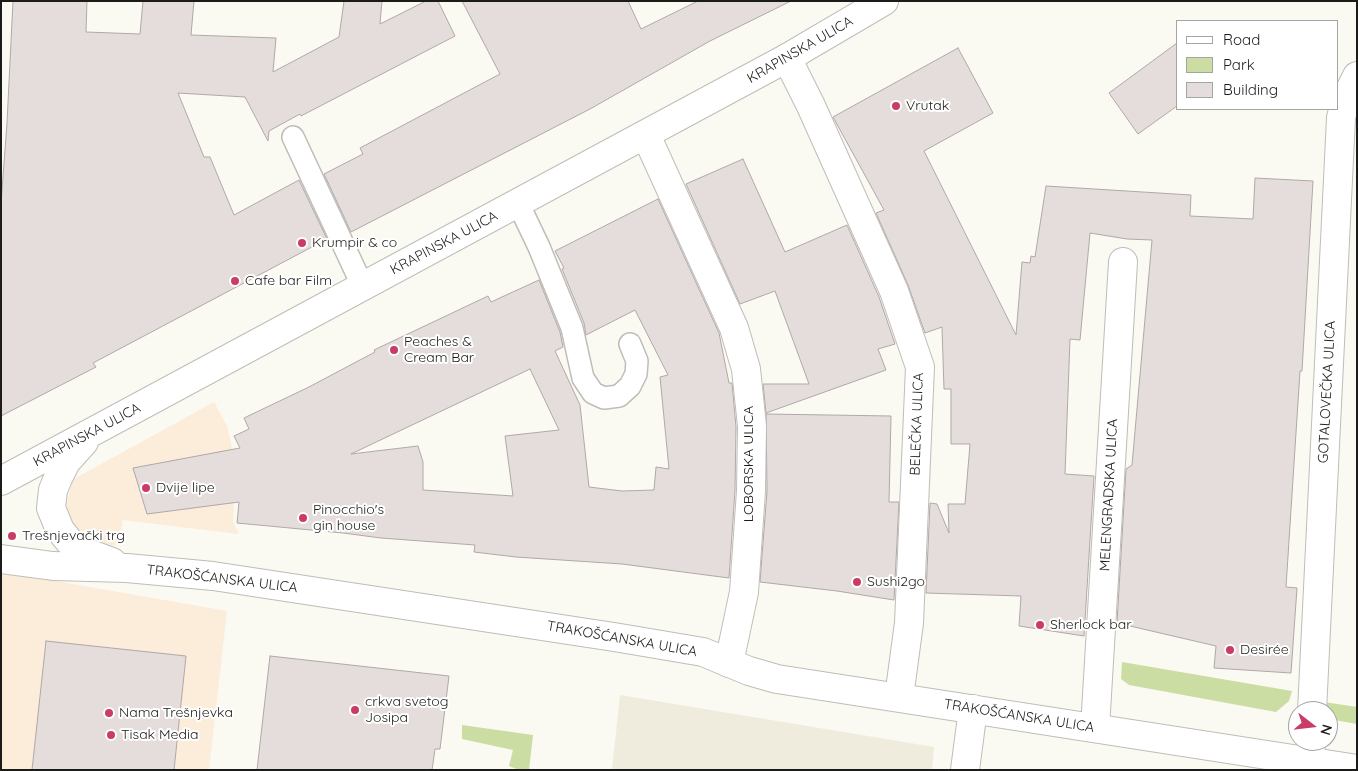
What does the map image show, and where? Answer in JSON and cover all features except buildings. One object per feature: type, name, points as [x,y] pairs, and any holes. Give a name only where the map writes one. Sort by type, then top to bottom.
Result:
[{"type":"street","name":"KRAPINSKA ULICA","points":[[1,481],[646,135],[787,58],[884,1]]},
{"type":"street","name":"BELEČKA ULICA","points":[[787,58],[811,106],[894,291],[920,367],[909,623],[899,697]]},
{"type":"street","name":"GOTALOVEČKA ULICA","points":[[1312,701],[1341,118],[1346,98],[1357,76]]},
{"type":"street","name":"LOBORSKA ULICA","points":[[646,135],[734,328],[746,369],[752,426],[751,491],[744,592],[729,663]]},
{"type":"street","name":"MELENGRADSKA ULICA","points":[[1095,728],[1123,262]]},
{"type":"street","points":[[92,433],[66,462],[53,490],[51,508],[60,530],[80,550],[128,568]]},
{"type":"street","name":"TRAKOŠĆANSKA ULICA","points":[[1,558],[54,566],[128,568],[213,576],[614,636],[703,652],[749,671],[777,679],[1095,728],[1288,749]]},
{"type":"street","points":[[965,770],[973,709]]},
{"type":"street","name":"TRAKOŠĆANSKA ULICA","points":[[1311,751],[1357,769]]},
{"type":"lane","points":[[293,137],[363,287]]},
{"type":"lane","points":[[518,203],[539,247],[572,328],[583,378],[593,393],[604,398],[619,396],[630,386],[636,374],[637,361],[630,344]]},
{"type":"shaded area","points":[[214,402],[227,426],[236,466],[233,522],[239,534],[123,520],[119,543],[114,546],[97,545],[78,535],[67,515],[67,504],[74,479]]},
{"type":"shaded area","points":[[1,573],[227,611],[209,770],[1,770]]},
{"type":"shaded area","points":[[620,695],[934,747],[932,770],[612,770]]},
{"type":"green space","points":[[1122,662],[1292,691],[1289,701],[1276,712],[1129,685],[1121,679]]},
{"type":"green space","points":[[1338,704],[1357,707],[1357,724],[1338,721]]},
{"type":"green space","points":[[462,725],[533,735],[529,770],[519,770],[509,766],[513,750],[462,739]]},
{"type":"place","name":"Vrutak","points":[[896,106]]},
{"type":"place","name":"Krumpir & co","points":[[302,243]]},
{"type":"place","name":"Cafe bar Film","points":[[235,281]]},
{"type":"place","name":"Peaches & Cream Bar","points":[[394,350]]},
{"type":"place","name":"Dvije lipe","points":[[146,488]]},
{"type":"place","name":"Pinocchio's gin house","points":[[303,518]]},
{"type":"place","name":"Trešnjevački trg","points":[[12,536]]},
{"type":"place","name":"Sushi2go","points":[[857,582]]},
{"type":"place","name":"Sherlock bar","points":[[1040,625]]},
{"type":"place","name":"Desirée","points":[[1230,650]]},
{"type":"place","name":"crkva svetog Josipa","points":[[355,710]]},
{"type":"place","name":"Nama Trešnjevka","points":[[109,713]]},
{"type":"place","name":"Tisak Media","points":[[111,735]]}]
